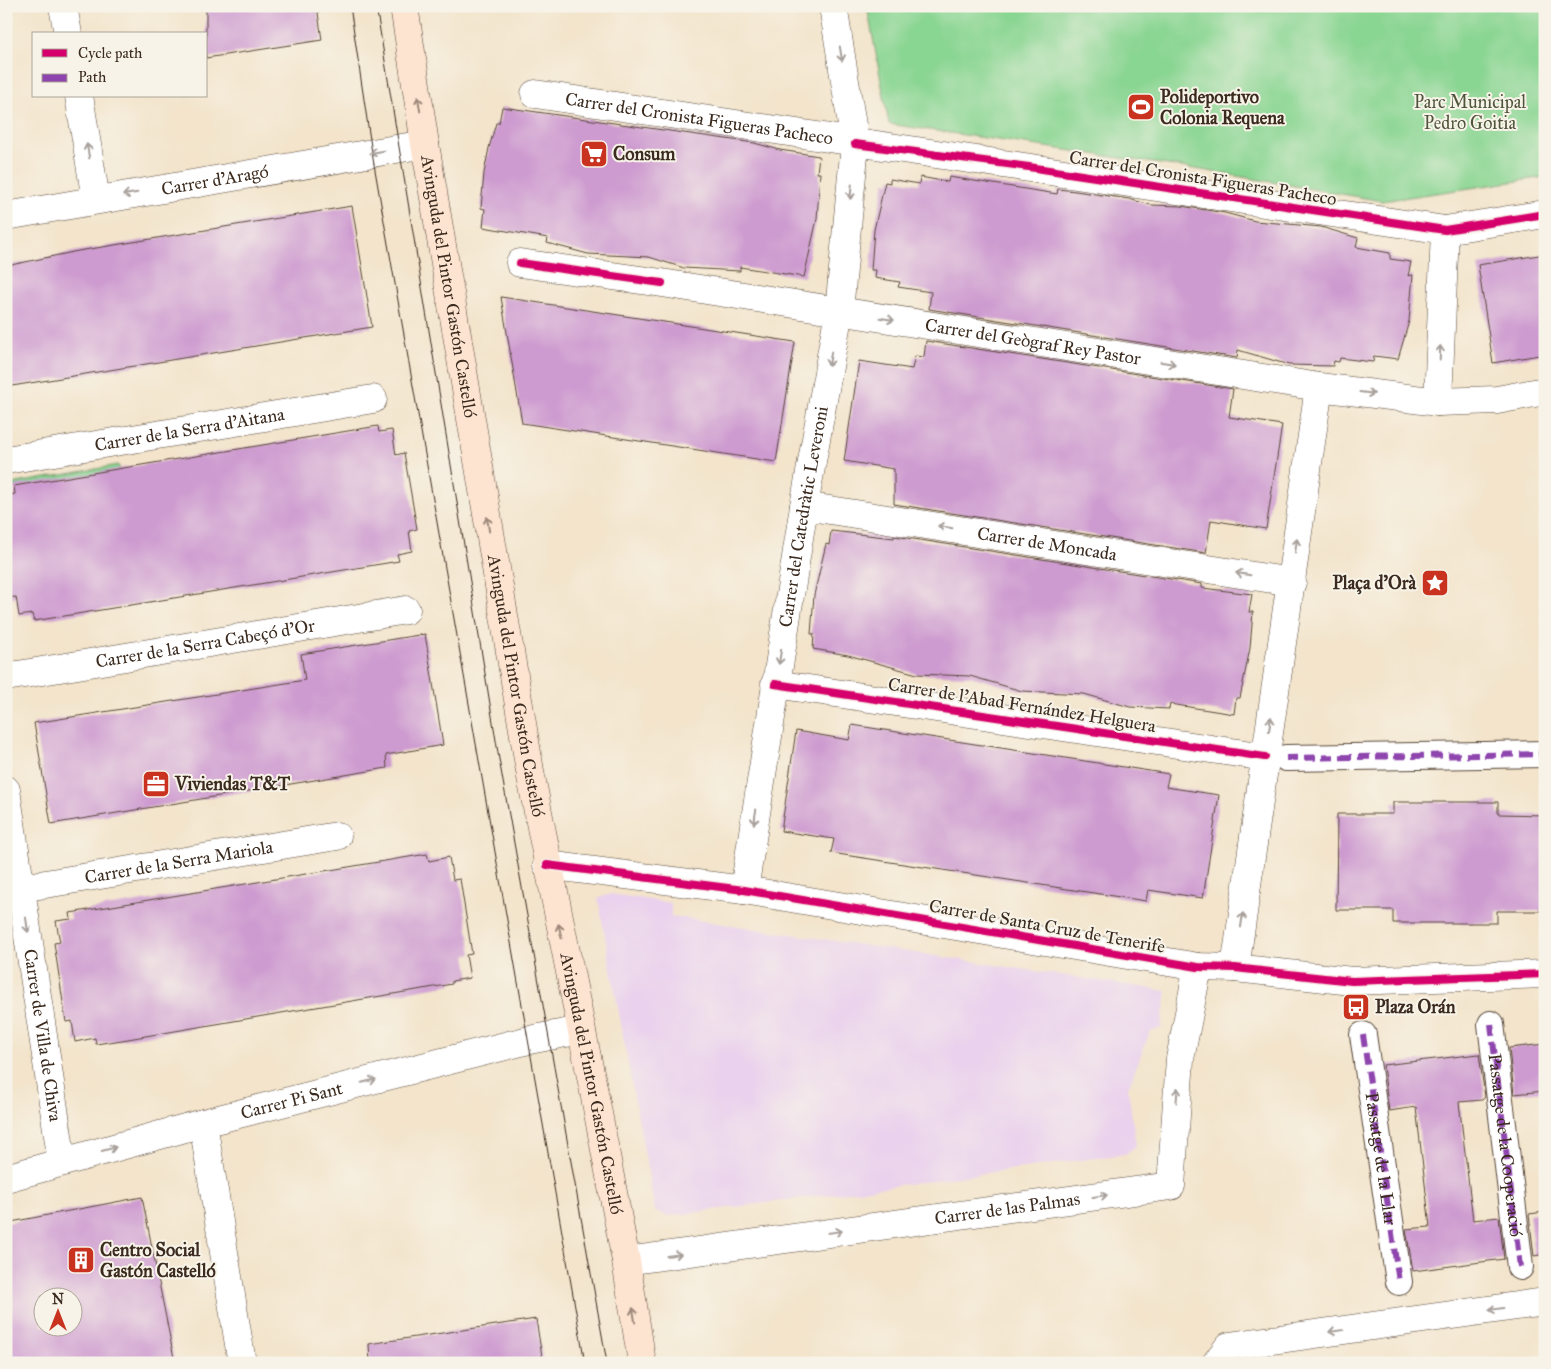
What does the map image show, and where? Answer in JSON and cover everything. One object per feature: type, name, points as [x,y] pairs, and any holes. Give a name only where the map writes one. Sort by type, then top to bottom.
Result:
[{"type":"main road","name":"Avinguda del Pintor Gastón Castelló","points":[[404,6],[497,581],[547,865],[626,1261],[642,1363]]},
{"type":"street","points":[[63,6],[68,32]]},
{"type":"street","name":"Carrer del Catedràtic Leveroni","points":[[744,890],[804,506],[839,311],[855,144],[833,6]]},
{"type":"street","name":"Carrer del Cronista Figueras Pacheco","points":[[535,94],[855,144],[1029,166],[1445,230],[1545,214]]},
{"type":"street","points":[[78,98],[96,200]]},
{"type":"street","name":"Carrer d'Aragó","points":[[6,216],[425,144]]},
{"type":"street","points":[[1438,402],[1445,230]]},
{"type":"street","name":"Carrer del Geògraf Rey Pastor","points":[[520,264],[839,311],[1318,387],[1438,402],[1497,400],[1545,391]]},
{"type":"street","points":[[1235,968],[1276,758],[1292,582],[1318,387]]},
{"type":"street","name":"Carrer de la Serra d'Aitana","points":[[6,460],[373,400]]},
{"type":"street","name":"Carrer de Moncada","points":[[804,506],[1292,582]]},
{"type":"street","name":"Carrer de la Serra Cabeçó d'Or","points":[[6,677],[406,610]]},
{"type":"street","name":"Carrer de l'Abad Fernández Helguera","points":[[775,684],[1276,758]]},
{"type":"street","points":[[1276,758],[1545,754]]},
{"type":"street","name":"Carrer de Villa de Chiva","points":[[6,790],[62,1162]]},
{"type":"street","name":"Carrer de la Serra Mariola","points":[[22,888],[337,836]]},
{"type":"street","name":"Carrer de Santa Cruz de Tenerife","points":[[547,865],[744,890],[1198,967],[1235,968],[1352,981],[1545,974]]},
{"type":"street","name":"Carrer de las Palmas","points":[[626,1261],[1171,1186],[1180,1059],[1198,967]]},
{"type":"street","name":"Passatge de la Cooperació","points":[[1491,1024],[1520,1267]]},
{"type":"street","name":"Carrer Pi Sant","points":[[6,1178],[203,1123],[539,1038],[581,1030]]},
{"type":"street","name":"Passatge de la Llar","points":[[1362,1035],[1399,1282]]},
{"type":"street","points":[[203,1123],[242,1363]]},
{"type":"street","points":[[1223,1354],[1545,1302]]},
{"type":"shaded area","points":[[611,894],[671,903],[671,916],[1167,991],[1161,1028],[1150,1032],[1128,1088],[1136,1146],[1125,1154],[900,1185],[668,1216],[655,1211],[598,898]]},
{"type":"green space","name":"Polideportivo Colonia Requena","points":[[867,6],[1545,6],[1545,177],[1382,201],[1202,170],[889,124]]},
{"type":"green space","points":[[118,465],[120,470],[6,489],[6,485]]},
{"type":"building","points":[[206,6],[317,6],[322,40],[208,58],[208,32],[206,32]]},
{"type":"building","points":[[502,107],[754,143],[780,150],[819,156],[817,173],[820,173],[817,219],[804,277],[740,267],[740,271],[684,268],[649,257],[588,254],[547,243],[548,238],[483,227],[485,209],[481,208],[484,173],[489,148],[496,123],[499,123]]},
{"type":"building","points":[[920,177],[948,182],[949,177],[1057,194],[1058,189],[1075,191],[1129,199],[1151,205],[1181,206],[1225,213],[1255,221],[1321,227],[1358,238],[1356,247],[1390,253],[1390,259],[1411,262],[1408,276],[1413,275],[1409,321],[1398,359],[1374,356],[1373,362],[1340,358],[1339,362],[1334,361],[1333,366],[1289,365],[1238,350],[1237,358],[929,309],[931,292],[898,287],[900,282],[875,278],[876,270],[871,270],[874,230],[885,182],[890,183],[890,179],[919,184]]},
{"type":"building","points":[[352,206],[372,327],[6,387],[6,266],[78,251]]},
{"type":"building","points":[[1545,254],[1545,354],[1493,363],[1478,265]]},
{"type":"building","points":[[501,297],[795,342],[776,462],[522,423]]},
{"type":"building","points":[[926,341],[1233,389],[1229,417],[1282,425],[1266,529],[1211,520],[1206,553],[894,504],[894,469],[844,461],[859,361],[912,369],[915,356],[924,357]]},
{"type":"building","points":[[378,426],[379,432],[392,430],[396,455],[404,453],[417,529],[409,531],[412,551],[397,554],[399,561],[34,621],[32,614],[19,616],[16,597],[6,598],[6,496],[15,494],[14,486]]},
{"type":"building","points":[[831,531],[894,538],[894,536],[1202,584],[1202,588],[1252,594],[1249,612],[1253,612],[1250,648],[1240,698],[1236,698],[1234,714],[1170,704],[1169,709],[1130,707],[1084,694],[1022,691],[970,676],[917,674],[848,655],[813,649],[814,634],[811,634],[814,595],[826,544],[829,545]]},
{"type":"building","points":[[425,634],[443,745],[386,755],[387,768],[51,824],[34,723],[305,680],[301,654]]},
{"type":"building","points":[[852,725],[1169,774],[1166,787],[1219,795],[1203,898],[1148,890],[1146,901],[831,853],[834,839],[781,831],[796,731],[849,740]]},
{"type":"building","points":[[1393,802],[1498,802],[1498,814],[1545,815],[1545,911],[1497,911],[1497,923],[1393,923],[1393,910],[1336,910],[1337,814],[1393,814]]},
{"type":"building","points":[[427,854],[429,861],[449,857],[453,880],[460,879],[472,954],[466,955],[470,978],[452,981],[452,984],[122,1040],[96,1044],[95,1038],[75,1042],[72,1021],[66,1022],[54,943],[60,942],[56,921],[71,919],[70,913]]},
{"type":"building","points":[[1545,1044],[1545,1091],[1514,1094],[1509,1048]]},
{"type":"building","points":[[1479,1054],[1485,1097],[1482,1100],[1459,1102],[1473,1220],[1499,1217],[1504,1259],[1413,1271],[1406,1229],[1430,1227],[1416,1107],[1389,1111],[1383,1065]]},
{"type":"building","name":"Centro Social Gastón Castelló","points":[[142,1197],[175,1363],[6,1363],[6,1223]]},
{"type":"building","points":[[1545,1212],[1545,1254],[1534,1256],[1529,1214]]},
{"type":"building","points":[[536,1319],[543,1363],[370,1363],[369,1344]]},
{"type":"tram line","points":[[350,6],[372,153],[585,1363]]},
{"type":"tram line","points":[[376,6],[499,759],[607,1363]]},
{"type":"marked path","points":[[1286,758],[1545,754]]},
{"type":"marked path","points":[[1491,1024],[1520,1267]]},
{"type":"marked path","points":[[1363,1035],[1399,1282]]},
{"type":"cycle path","points":[[855,144],[1029,167],[1445,230],[1545,214]]},
{"type":"cycle path","points":[[520,263],[662,283]]},
{"type":"cycle path","points":[[775,684],[1265,757]]},
{"type":"cycle path","points":[[547,865],[744,890],[1198,967],[1235,968],[1352,981],[1545,974]]},
{"type":"place","name":"Polideportivo Colonia Requena","points":[[1141,107]]},
{"type":"place","name":"Consum","points":[[594,154]]},
{"type":"place","name":"Plaça d'Orà","points":[[1435,583]]},
{"type":"place","name":"Viviendas T&T","points":[[156,784]]},
{"type":"place","name":"Plaza Orán","points":[[1356,1007]]},
{"type":"place","name":"Centro Social Gastón Castelló","points":[[81,1260]]},
{"type":"park label","name":"Parc Municipal Pedro Goitia","points":[[1470,112]]}]
